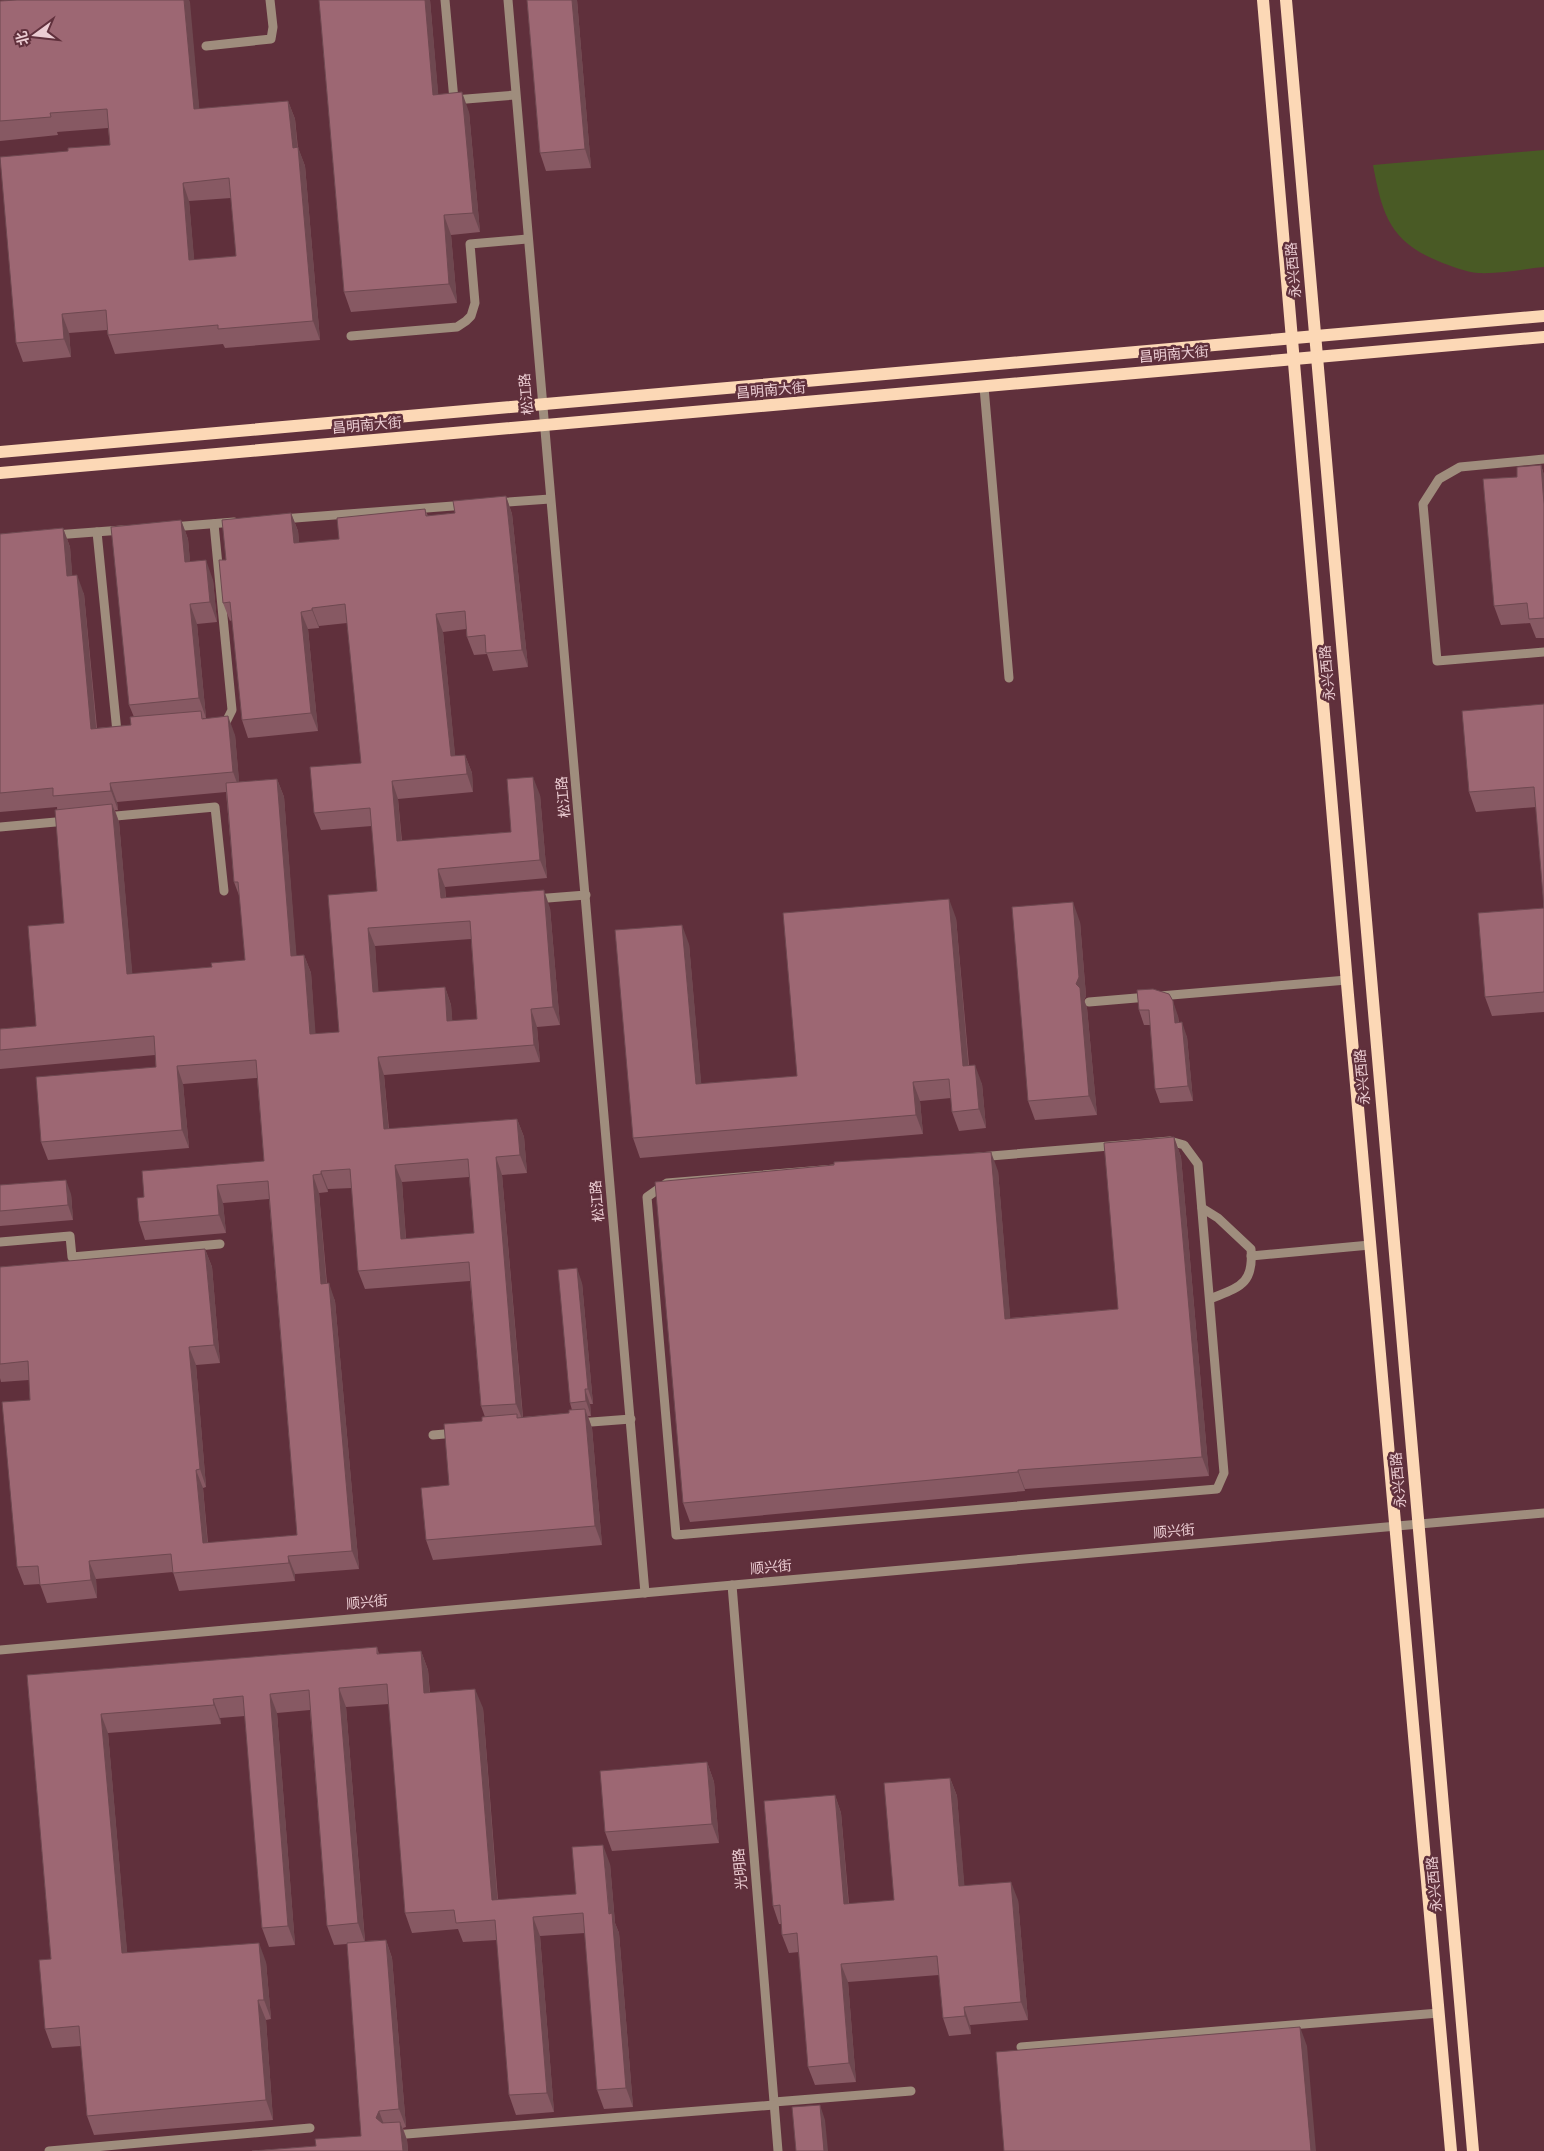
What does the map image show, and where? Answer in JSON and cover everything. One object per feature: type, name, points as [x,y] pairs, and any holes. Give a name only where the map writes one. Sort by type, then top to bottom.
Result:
[{"type":"main road","name":"永兴西路","points":[[1263,0],[1370,1245],[1451,2151]]},
{"type":"main road","name":"永兴西路","points":[[1286,0],[1473,2151]]},
{"type":"main road","name":"昌明南大街","points":[[0,452],[1544,316]]},
{"type":"main road","name":"昌明南大街","points":[[0,473],[1544,337]]},
{"type":"street","points":[[206,46],[271,39],[273,27],[270,0]]},
{"type":"street","points":[[445,0],[454,100],[515,95]]},
{"type":"street","name":"松江路","points":[[508,0],[527,240],[646,1593]]},
{"type":"street","points":[[351,336],[457,327],[472,316],[476,303],[470,244],[527,240]]},
{"type":"street","points":[[984,387],[1009,678]]},
{"type":"street","points":[[1544,459],[1460,467],[1439,479],[1424,504],[1437,661],[1544,652]]},
{"type":"street","points":[[491,503],[550,499]]},
{"type":"street","points":[[273,519],[481,504]]},
{"type":"street","points":[[165,527],[244,521]]},
{"type":"street","points":[[208,724],[226,722],[232,710],[214,524]]},
{"type":"street","points":[[49,536],[136,529]]},
{"type":"street","points":[[97,532],[117,732],[135,730]]},
{"type":"street","points":[[98,818],[215,807],[224,891]]},
{"type":"street","points":[[0,827],[78,820]]},
{"type":"street","points":[[521,900],[586,896]]},
{"type":"street","points":[[1089,1002],[1347,980]]},
{"type":"street","points":[[1170,1141],[1184,1144],[1198,1164],[1202,1208],[1224,1473],[1217,1489],[676,1535],[647,1197],[667,1183],[1170,1141]]},
{"type":"street","points":[[1202,1208],[1234,1232],[1251,1249],[1252,1266],[1246,1280],[1234,1289],[1210,1300]]},
{"type":"street","points":[[0,1242],[70,1236],[72,1257],[220,1244]]},
{"type":"street","points":[[1251,1256],[1370,1245]]},
{"type":"street","points":[[572,1424],[631,1419]]},
{"type":"street","points":[[433,1435],[463,1432]]},
{"type":"street","name":"顺兴街","points":[[0,1650],[1544,1513]]},
{"type":"street","name":"光明路","points":[[732,1585],[778,2151]]},
{"type":"street","points":[[1021,2047],[1439,2013]]},
{"type":"street","points":[[388,2135],[911,2091]]},
{"type":"street","points":[[49,2151],[310,2128]]},
{"type":"green space","points":[[1544,150],[1544,267],[1503,272],[1478,273],[1463,270],[1438,261],[1408,244],[1390,224],[1380,197],[1373,165]]},
{"type":"building","points":[[184,0],[194,109],[288,101],[293,148],[298,147],[313,321],[218,329],[218,325],[108,335],[106,310],[62,314],[64,339],[16,343],[0,157],[68,151],[68,148],[110,145],[107,109],[50,113],[51,117],[0,121],[0,1]],"holes":[[[229,178],[236,256],[189,260],[183,183]]]},
{"type":"building","points":[[319,0],[425,0],[433,95],[462,92],[473,213],[444,215],[449,284],[344,292]]},
{"type":"building","points":[[527,0],[572,0],[585,149],[540,153]]},
{"type":"building","points":[[1541,465],[1544,504],[1544,618],[1529,619],[1527,603],[1494,606],[1483,479],[1517,477],[1517,467]]},
{"type":"building","points":[[506,496],[522,650],[486,653],[485,635],[467,637],[465,611],[436,614],[451,756],[465,755],[467,774],[392,781],[397,841],[511,832],[507,779],[533,777],[540,860],[438,869],[441,898],[544,890],[553,1007],[531,1009],[534,1045],[378,1057],[384,1129],[517,1119],[520,1155],[496,1157],[516,1404],[481,1406],[469,1262],[358,1271],[350,1169],[321,1171],[321,1174],[313,1175],[321,1284],[329,1283],[352,1551],[288,1556],[289,1563],[173,1573],[171,1554],[89,1561],[91,1580],[40,1585],[38,1566],[17,1567],[2,1402],[30,1400],[28,1361],[0,1364],[0,1267],[205,1249],[214,1345],[189,1347],[200,1469],[196,1470],[203,1543],[297,1535],[268,1181],[217,1185],[219,1215],[139,1222],[137,1198],[144,1197],[142,1171],[264,1161],[256,1060],[177,1066],[182,1130],[41,1142],[36,1077],[156,1067],[154,1036],[0,1050],[0,1029],[36,1026],[28,926],[64,923],[55,810],[112,804],[127,974],[212,967],[211,963],[245,960],[238,882],[234,882],[226,783],[277,779],[291,956],[304,955],[310,1034],[339,1032],[328,895],[377,891],[370,808],[314,813],[310,767],[361,763],[345,604],[312,608],[312,610],[301,612],[311,713],[242,720],[230,602],[223,603],[219,560],[226,560],[222,520],[291,513],[294,543],[339,539],[337,518],[425,509],[426,516],[455,513],[453,501]],"holes":[[[470,921],[477,1019],[447,1021],[445,987],[373,992],[368,928]],[[468,1159],[474,1233],[401,1239],[395,1165]]]},
{"type":"building","points":[[181,520],[185,562],[206,560],[210,602],[190,604],[199,698],[129,705],[111,527]]},
{"type":"building","points":[[63,528],[67,576],[77,575],[91,729],[131,725],[130,717],[201,711],[202,719],[228,716],[233,772],[110,783],[111,791],[53,796],[53,788],[0,793],[0,534]]},
{"type":"building","points":[[1544,704],[1544,908],[1534,787],[1469,792],[1462,711]]},
{"type":"building","points":[[949,899],[963,1066],[975,1065],[979,1109],[952,1112],[949,1079],[913,1082],[916,1115],[633,1138],[615,930],[682,925],[696,1084],[797,1076],[783,913]]},
{"type":"building","points":[[1073,902],[1079,977],[1076,984],[1080,988],[1089,1096],[1028,1101],[1012,907]]},
{"type":"building","points":[[1544,908],[1544,992],[1485,997],[1478,913]]},
{"type":"building","points":[[1153,989],[1169,994],[1173,1001],[1175,1023],[1182,1022],[1188,1086],[1155,1089],[1149,1010],[1139,1010],[1137,990]]},
{"type":"building","points":[[1174,1137],[1202,1457],[1018,1470],[1018,1472],[683,1503],[655,1182],[834,1165],[834,1162],[991,1152],[1005,1319],[1118,1309],[1104,1143]]},
{"type":"building","points":[[66,1180],[68,1205],[0,1211],[0,1185]]},
{"type":"building","points":[[577,1268],[588,1389],[585,1389],[586,1401],[570,1403],[558,1270]]},
{"type":"building","points":[[585,1409],[595,1526],[426,1540],[421,1488],[449,1485],[444,1424],[482,1421],[482,1417],[517,1414],[517,1418],[569,1413],[569,1410]]},
{"type":"building","points":[[377,1647],[377,1654],[421,1651],[424,1693],[475,1689],[492,1900],[576,1894],[572,1847],[603,1845],[609,1914],[612,1913],[626,2088],[597,2090],[583,1913],[533,1917],[547,2093],[509,2095],[495,1920],[456,1923],[454,1910],[405,1913],[387,1684],[339,1688],[358,1923],[327,1926],[309,1690],[270,1694],[288,1926],[262,1928],[243,1696],[213,1699],[214,1705],[101,1714],[122,1953],[259,1943],[264,2000],[258,2000],[266,2100],[87,2116],[79,2026],[45,2029],[39,1960],[51,1959],[27,1675]]},
{"type":"building","points":[[707,1762],[712,1824],[605,1832],[600,1771]]},
{"type":"building","points":[[950,1778],[959,1886],[1011,1882],[1021,2002],[964,2007],[965,2016],[943,2018],[937,1956],[841,1964],[849,2063],[808,2067],[797,1933],[782,1935],[780,1905],[773,1906],[764,1801],[835,1795],[844,1904],[894,1900],[884,1783]]},
{"type":"building","points":[[386,1940],[399,2109],[379,2111],[376,2118],[382,2123],[400,2122],[403,2151],[252,2151],[316,2146],[315,2139],[361,2136],[347,1943]]},
{"type":"building","points":[[1300,2027],[1311,2151],[1004,2151],[996,2052]]},
{"type":"building","points":[[820,2105],[824,2151],[796,2151],[792,2107]]}]
